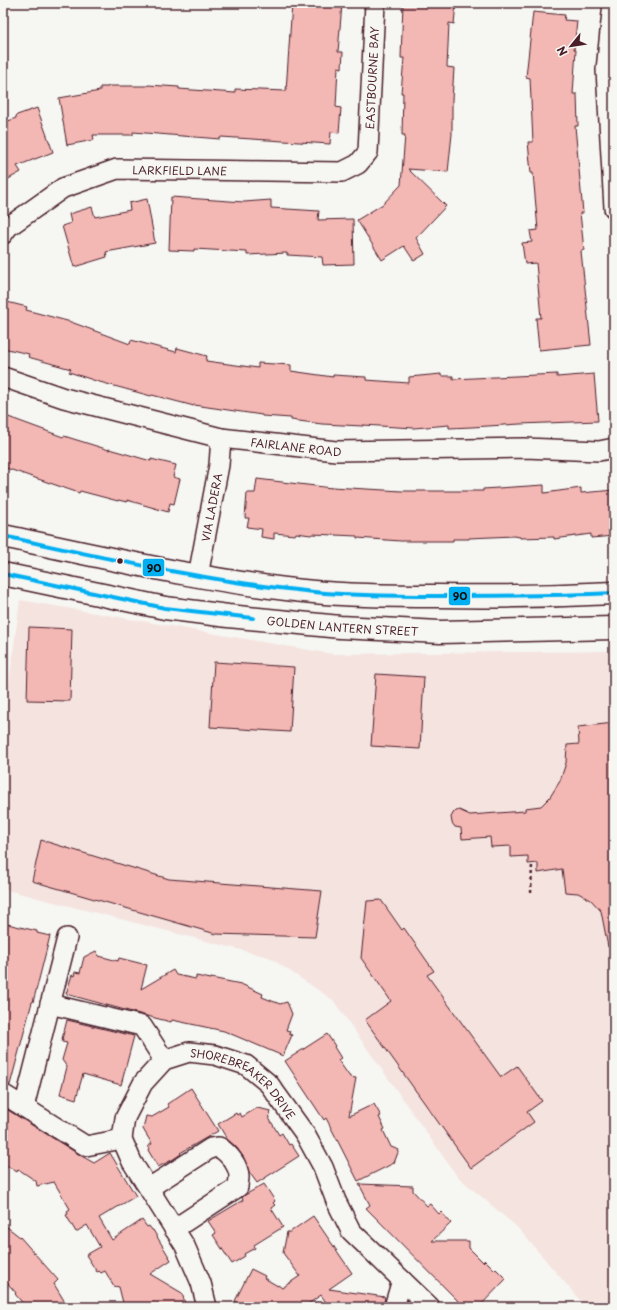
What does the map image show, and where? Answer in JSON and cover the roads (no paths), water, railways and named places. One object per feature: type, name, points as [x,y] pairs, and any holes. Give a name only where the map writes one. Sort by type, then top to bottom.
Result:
[{"type":"main road","points":[[3,536],[198,576],[313,592],[371,596],[539,596],[614,593]]},
{"type":"main road","name":"GOLDEN LANTERN STREET","points":[[3,574],[165,608],[340,627],[440,632],[614,628]]},
{"type":"street","name":"EASTBOURNE BAY","points":[[368,152],[375,3]]},
{"type":"street","points":[[613,3],[606,70],[614,208]]},
{"type":"street","name":"LARKFIELD LANE","points":[[3,234],[8,227],[63,188],[117,169],[342,172],[358,164],[368,152]]},
{"type":"street","name":"FAIRLANE ROAD","points":[[3,377],[64,398],[221,438],[336,451],[525,448],[606,449]]},
{"type":"street","name":"VIA LADERA","points":[[198,576],[219,465],[221,438]]},
{"type":"street","points":[[24,1107],[67,938]]},
{"type":"street","points":[[50,1004],[142,1026],[164,1060]]},
{"type":"street","name":"SHOREBREAKER DRIVE","points":[[122,1139],[125,1118],[134,1099],[143,1083],[164,1060],[189,1052],[215,1055],[246,1065],[269,1084],[306,1134],[323,1167],[336,1201],[351,1231],[430,1307]]},
{"type":"street","points":[[3,1094],[86,1146],[122,1139],[132,1162],[185,1246],[201,1283],[207,1307]]},
{"type":"street","points":[[149,1188],[210,1148],[219,1147],[227,1153],[238,1169],[238,1187],[174,1229]]},
{"type":"street","points":[[394,1307],[402,1280]]}]
